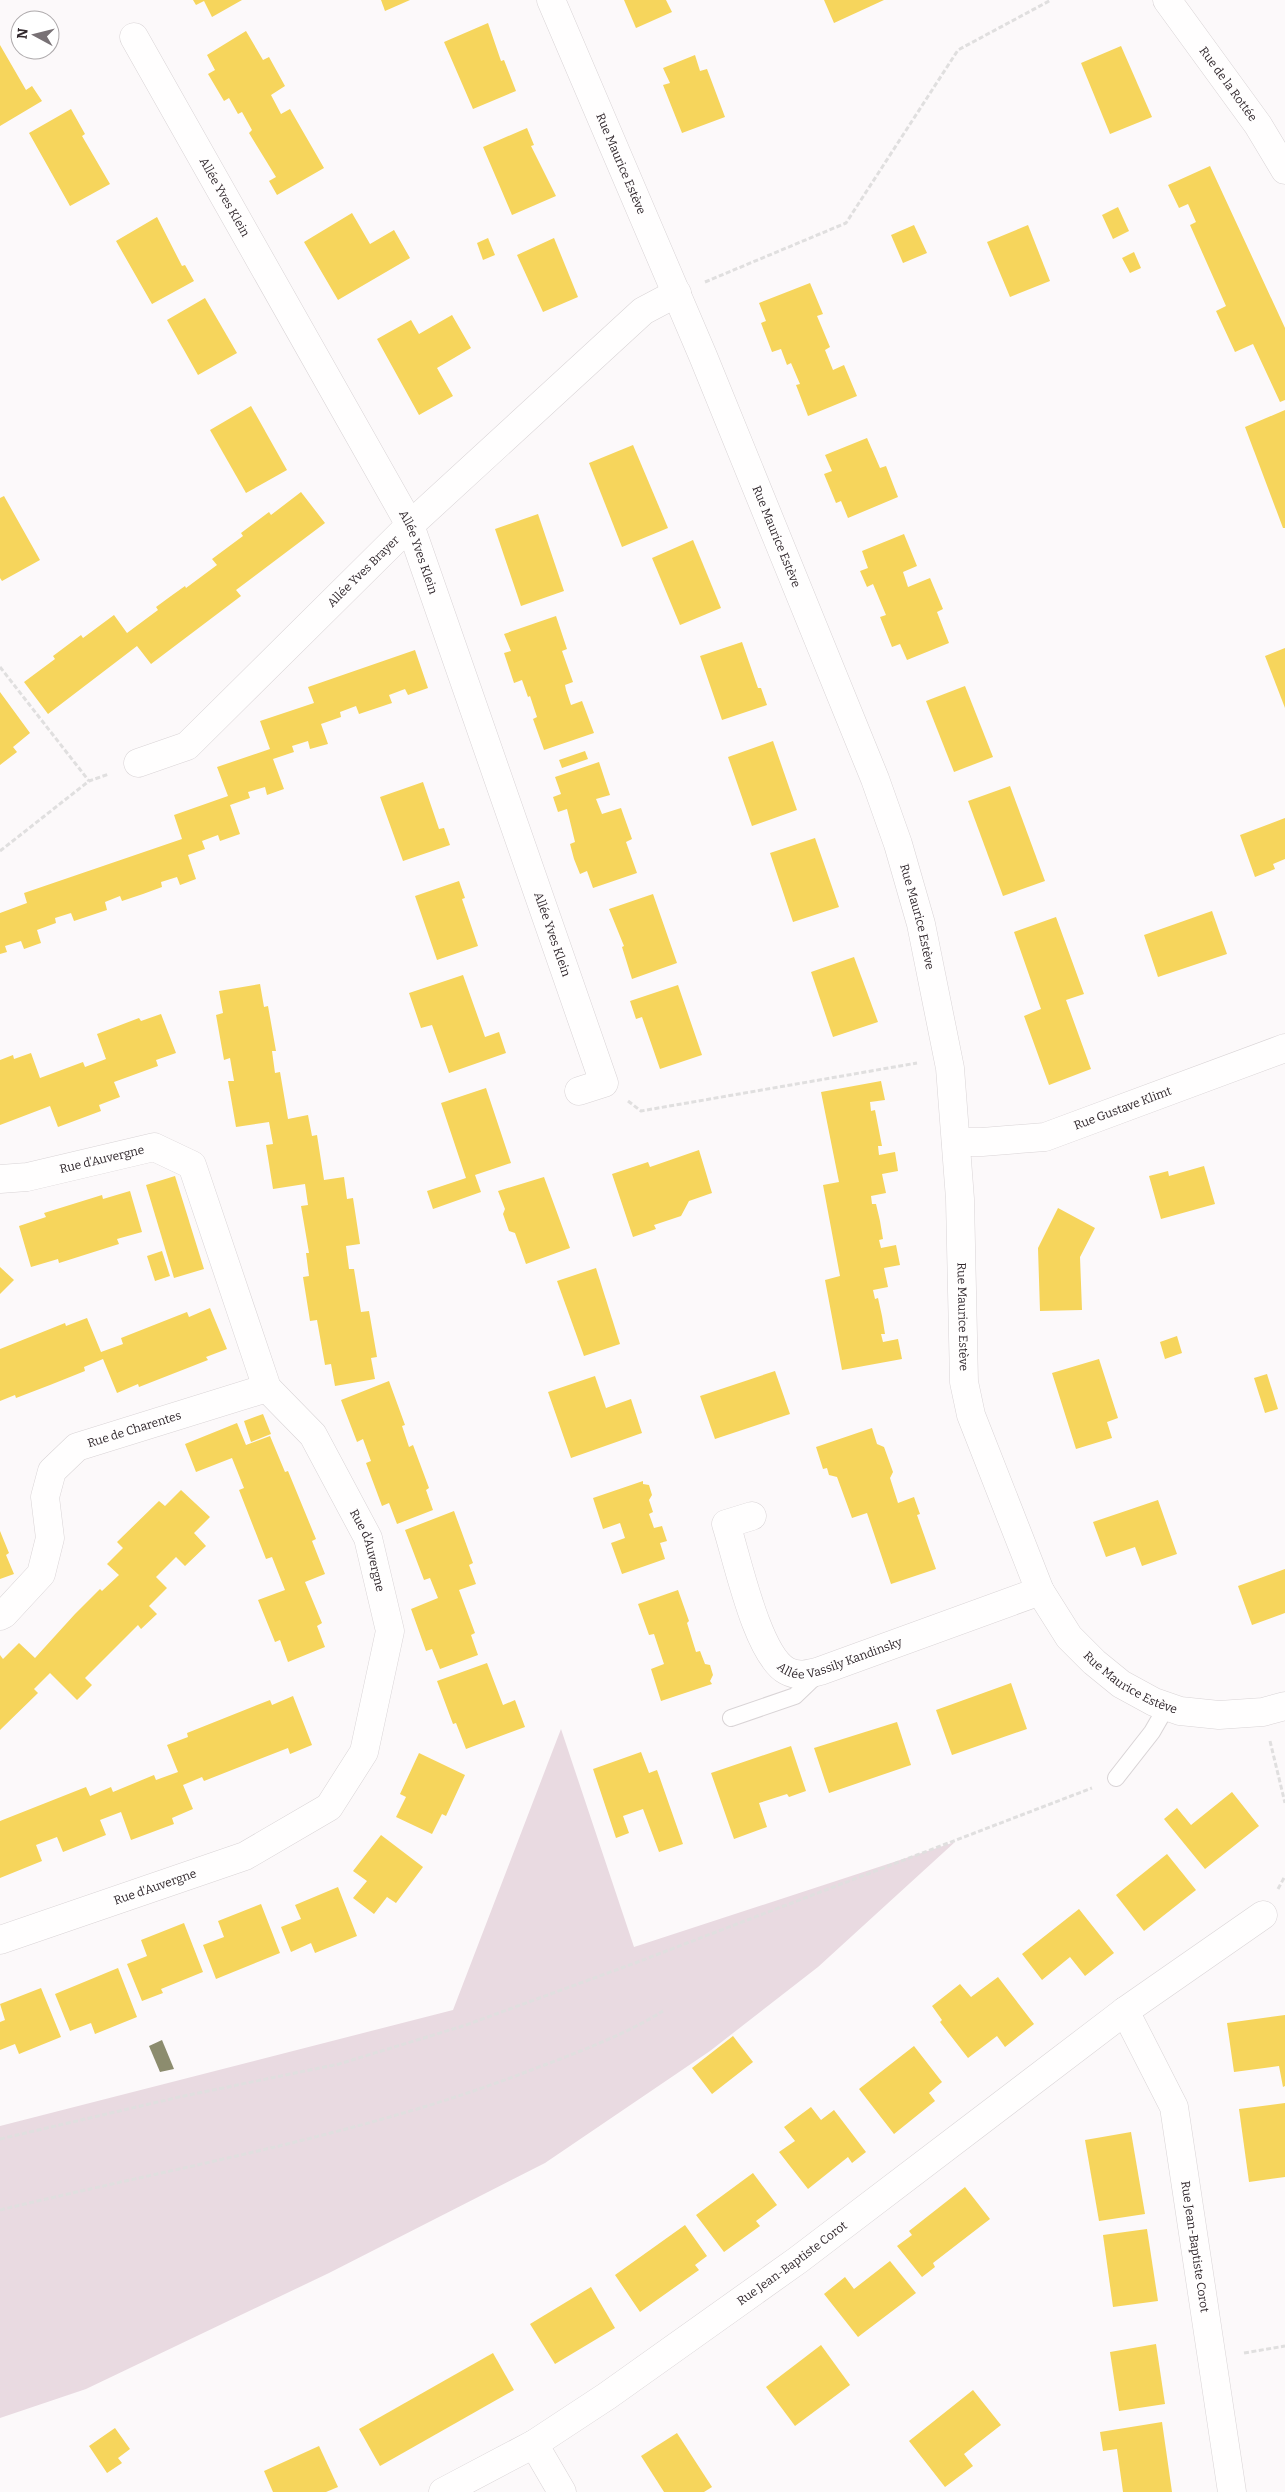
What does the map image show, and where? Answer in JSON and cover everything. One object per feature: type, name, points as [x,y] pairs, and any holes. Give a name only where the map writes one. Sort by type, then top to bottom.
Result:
[{"type":"street","name":"Rue Maurice Estève","points":[[551,0],[677,293],[875,779],[898,844],[921,924],[950,1068],[956,1142],[964,1382],[971,1415],[1040,1591],[1069,1637],[1094,1662],[1121,1684],[1154,1702],[1180,1711],[1219,1716],[1274,1709]]},
{"type":"street","name":"Rue de la Rottée","points":[[1167,0],[1258,125],[1285,170]]},
{"type":"street","name":"Allée Yves Klein","points":[[134,37],[410,525],[591,1087]]},
{"type":"street","name":"Allée Yves Brayer","points":[[138,763],[187,746],[410,525],[643,310],[677,293]]},
{"type":"street","name":"Rue Gustave Klimt","points":[[956,1142],[1045,1137],[1285,1048]]},
{"type":"street","name":"Rue d'Auvergne","points":[[0,1180],[27,1177],[154,1147],[192,1165],[267,1388],[313,1435],[368,1538],[390,1631],[364,1752],[329,1807],[245,1856],[0,1940]]},
{"type":"street","name":"Rue de Charentes","points":[[0,1616],[41,1574],[50,1538],[45,1498],[52,1471],[77,1448],[267,1388]]},
{"type":"street","name":"Allée Vassily Kandinsky","points":[[752,1516],[726,1524],[763,1643],[775,1662],[787,1671],[804,1675],[820,1671],[1040,1591]]},
{"type":"street","name":"Rue Jean-Baptiste Corot","points":[[443,2492],[534,2444],[607,2396],[798,2260],[1125,2012],[1263,1915]]},
{"type":"street","name":"Rue Jean-Baptiste Corot","points":[[1125,2012],[1174,2107],[1210,2359],[1232,2492]]},
{"type":"street","points":[[534,2444],[562,2492]]},
{"type":"lane","points":[[732,1718],[795,1696],[820,1671]]},
{"type":"lane","points":[[1116,1778],[1152,1732],[1167,1706]]},
{"type":"path","points":[[677,293],[846,223],[958,50],[1051,0]]},
{"type":"path","points":[[0,667],[89,781]]},
{"type":"path","points":[[0,850],[89,781],[138,763]]},
{"type":"path","points":[[591,1087],[641,1111],[933,1061],[943,1034]]},
{"type":"path","points":[[1274,1709],[1285,1803]]},
{"type":"path","points":[[0,2132],[1,2138],[179,2097],[339,2064],[466,2025],[654,1956],[1116,1778]]},
{"type":"path","points":[[0,2210],[316,2139],[409,2111],[483,2088],[540,2067],[633,2029],[663,2010]]},
{"type":"path","points":[[1210,2359],[1285,2346]]},
{"type":"shaded area","points":[[561,1729],[634,1947],[955,1842],[818,1967],[710,2051],[545,2163],[329,2273],[86,2389],[0,2418],[0,2126],[453,2010]]},
{"type":"building: Logements","points":[[193,0],[242,0],[212,17],[204,1],[196,5]]},
{"type":"building: Logements","points":[[381,0],[410,0],[385,11]]},
{"type":"building: Logements","points":[[624,0],[666,0],[672,12],[636,28]]},
{"type":"building: Logements","points":[[824,0],[884,0],[834,23]]},
{"type":"building: Logements","points":[[488,23],[501,61],[504,60],[516,91],[473,109],[444,42]]},
{"type":"building: Logements","points":[[246,31],[263,60],[269,57],[285,86],[271,95],[281,114],[290,109],[324,168],[277,195],[269,181],[276,177],[249,133],[252,130],[242,112],[238,114],[229,98],[224,101],[208,74],[215,70],[207,55]]},
{"type":"building: Logements","points":[[0,45],[26,90],[32,86],[42,101],[0,126]]},
{"type":"building: Logements","points":[[1121,46],[1152,117],[1110,134],[1081,63]]},
{"type":"building: Logements","points":[[695,55],[700,71],[707,69],[725,117],[682,133],[663,85],[670,83],[663,68]]},
{"type":"building: Logements","points":[[71,109],[85,134],[82,136],[110,184],[70,206],[29,133]]},
{"type":"building: Logements","points":[[527,128],[534,145],[531,146],[556,196],[512,215],[483,147]]},
{"type":"building: Logements","points":[[1210,166],[1285,328],[1285,400],[1280,402],[1253,344],[1235,352],[1216,311],[1226,306],[1190,225],[1196,222],[1188,204],[1179,208],[1168,185]]},
{"type":"building: Logements","points":[[1118,207],[1129,231],[1113,239],[1102,215]]},
{"type":"building: Logements","points":[[352,213],[370,244],[394,230],[410,258],[338,300],[304,242]]},
{"type":"building: Logements","points":[[157,217],[182,266],[185,265],[194,281],[152,304],[116,241]]},
{"type":"building: Logements","points":[[914,225],[927,253],[903,263],[891,235]]},
{"type":"building: Logements","points":[[1028,225],[1050,281],[1010,297],[987,242]]},
{"type":"building: Logements","points":[[488,238],[495,255],[483,260],[477,243]]},
{"type":"building: Logements","points":[[554,238],[578,297],[543,312],[517,255]]},
{"type":"building: Logements","points":[[1134,252],[1141,268],[1130,273],[1122,258]]},
{"type":"building: Logements","points":[[810,283],[823,314],[817,316],[830,347],[825,350],[833,370],[844,365],[857,396],[808,416],[796,385],[800,384],[791,363],[787,365],[781,349],[772,352],[761,323],[766,321],[759,303]]},
{"type":"building: Logements","points":[[205,298],[237,353],[198,375],[167,320]]},
{"type":"building: Logements","points":[[452,315],[471,348],[437,368],[453,396],[419,415],[377,339],[411,320],[419,334]]},
{"type":"building: Logements","points":[[251,406],[287,470],[246,493],[210,430]]},
{"type":"building: Logements","points":[[1285,410],[1285,528],[1283,528],[1245,427]]},
{"type":"building: Logements","points":[[867,438],[880,468],[886,466],[898,497],[848,518],[841,501],[836,503],[824,474],[832,471],[825,455]]},
{"type":"building: Logements","points":[[633,445],[668,528],[622,547],[589,463]]},
{"type":"building: Logements","points":[[301,492],[325,523],[236,590],[241,596],[151,664],[137,646],[48,714],[24,682],[55,659],[53,656],[81,635],[83,638],[114,615],[127,633],[158,610],[156,607],[217,565],[212,559],[243,536],[241,533],[269,512],[271,515]]},
{"type":"building: Logements","points":[[4,496],[40,560],[2,581],[0,578],[0,498]]},
{"type":"building: Logements","points":[[538,514],[564,591],[521,606],[495,529]]},
{"type":"building: Logements","points":[[904,534],[917,566],[903,572],[908,587],[930,578],[943,609],[937,612],[949,643],[907,660],[900,644],[892,647],[880,617],[886,615],[873,584],[867,587],[860,571],[868,568],[862,551]]},
{"type":"building: Logements","points":[[693,540],[721,608],[680,625],[652,558]]},
{"type":"building: Logements","points":[[556,616],[567,649],[562,651],[573,682],[565,685],[566,690],[571,705],[582,701],[594,733],[544,750],[533,719],[537,717],[530,696],[528,697],[522,680],[514,683],[504,653],[511,651],[504,634]]},
{"type":"building: Logements","points":[[742,642],[758,688],[761,688],[767,705],[722,720],[700,656]]},
{"type":"building: Logements","points":[[1285,648],[1285,708],[1265,656]]},
{"type":"building: Logements","points":[[415,650],[428,688],[408,695],[405,689],[389,695],[392,703],[359,714],[356,706],[340,712],[341,717],[321,724],[328,744],[310,749],[308,741],[292,746],[294,752],[273,759],[284,789],[267,795],[265,787],[248,792],[250,798],[230,805],[240,834],[220,841],[218,835],[202,841],[205,849],[188,855],[196,879],[180,885],[177,877],[161,882],[162,887],[122,901],[120,896],[105,902],[107,910],[74,921],[71,913],[55,918],[56,923],[37,930],[41,943],[24,949],[21,941],[5,946],[7,952],[0,954],[0,913],[27,903],[24,893],[182,839],[174,815],[228,796],[217,767],[270,749],[260,721],[314,703],[308,687]]},
{"type":"building: Logements","points":[[965,686],[993,757],[954,772],[926,701]]},
{"type":"building: Logements","points":[[0,692],[30,733],[13,747],[17,752],[0,765]]},
{"type":"building: Logements","points":[[773,741],[797,810],[752,826],[728,757]]},
{"type":"building: Logements","points":[[585,751],[588,759],[562,768],[559,760]]},
{"type":"building: Logements","points":[[599,762],[610,795],[596,799],[602,814],[621,808],[632,839],[626,842],[637,873],[593,888],[587,871],[580,874],[574,859],[570,844],[575,842],[567,809],[558,812],[553,797],[561,794],[555,777]]},
{"type":"building: Logements","points":[[423,782],[439,829],[444,828],[450,845],[403,861],[380,797]]},
{"type":"building: Logements","points":[[1010,786],[1045,881],[1003,896],[968,801]]},
{"type":"building: Logements","points":[[1285,818],[1285,859],[1273,864],[1275,869],[1255,877],[1240,835]]},
{"type":"building: Logements","points":[[815,838],[839,907],[793,922],[770,853]]},
{"type":"building: Logements","points":[[459,881],[465,898],[462,899],[478,946],[437,960],[415,896]]},
{"type":"building: Logements","points":[[653,894],[677,963],[632,979],[622,947],[624,946],[609,909]]},
{"type":"building: Logements","points":[[1212,911],[1227,954],[1158,977],[1144,935]]},
{"type":"building: Logements","points":[[1056,917],[1084,994],[1066,1000],[1091,1069],[1049,1085],[1024,1016],[1041,1009],[1014,932]]},
{"type":"building: Logements","points":[[854,957],[878,1022],[833,1037],[811,972]]},
{"type":"building: Logements","points":[[463,975],[485,1037],[499,1032],[506,1053],[449,1073],[432,1025],[421,1028],[409,993]]},
{"type":"building: Logements","points":[[260,984],[264,1007],[268,1006],[276,1051],[272,1051],[275,1073],[280,1072],[288,1119],[308,1115],[312,1136],[317,1135],[324,1180],[344,1177],[347,1199],[353,1198],[360,1244],[346,1246],[349,1269],[354,1269],[361,1312],[369,1311],[377,1357],[371,1358],[375,1379],[335,1386],[331,1364],[325,1365],[317,1320],[310,1321],[303,1277],[309,1276],[306,1253],[309,1253],[301,1206],[308,1205],[305,1184],[273,1189],[266,1145],[273,1144],[269,1122],[236,1127],[228,1081],[234,1081],[230,1058],[224,1060],[216,1015],[223,1013],[219,991]]},
{"type":"building: Logements","points":[[678,985],[702,1055],[660,1069],[642,1017],[636,1019],[630,1001]]},
{"type":"building: Logements","points":[[161,1014],[176,1053],[156,1060],[158,1066],[114,1082],[120,1097],[99,1105],[101,1111],[58,1127],[50,1106],[0,1125],[0,1060],[13,1055],[14,1059],[31,1053],[40,1078],[83,1062],[85,1067],[106,1059],[97,1034],[139,1018],[141,1021]]},
{"type":"building: Logements","points":[[881,1081],[885,1100],[870,1102],[871,1111],[875,1110],[882,1146],[878,1146],[879,1155],[895,1152],[898,1171],[882,1174],[886,1193],[871,1196],[872,1204],[876,1204],[880,1221],[883,1239],[879,1240],[881,1248],[896,1245],[900,1265],[884,1268],[888,1287],[873,1290],[875,1299],[878,1298],[882,1316],[885,1334],[881,1334],[883,1342],[898,1339],[902,1359],[842,1370],[825,1280],[840,1276],[823,1185],[839,1182],[821,1092]]},
{"type":"building: Logements","points":[[486,1088],[511,1163],[475,1175],[481,1192],[433,1209],[427,1191],[466,1178],[441,1103]]},
{"type":"building: Logements","points":[[699,1150],[712,1193],[689,1201],[681,1216],[654,1225],[656,1229],[633,1237],[612,1174],[648,1162],[650,1167]]},
{"type":"building: Logements","points":[[1204,1166],[1215,1204],[1161,1219],[1149,1176],[1168,1171],[1169,1176]]},
{"type":"building: Logements","points":[[175,1176],[204,1269],[174,1278],[146,1185]]},
{"type":"building: Logements","points":[[544,1177],[570,1248],[526,1264],[515,1233],[509,1231],[503,1214],[505,1209],[498,1191]]},
{"type":"building: Logements","points":[[130,1191],[142,1232],[117,1239],[119,1244],[59,1263],[58,1259],[31,1267],[19,1226],[46,1217],[44,1213],[102,1195],[103,1199]]},
{"type":"building: Logements","points":[[1058,1208],[1095,1228],[1080,1257],[1082,1310],[1040,1311],[1038,1248]]},
{"type":"building: Logements","points":[[162,1251],[170,1276],[155,1281],[147,1256]]},
{"type":"building: Logements","points":[[0,1267],[14,1280],[0,1294]]},
{"type":"building: Logements","points":[[596,1268],[620,1344],[584,1356],[557,1281]]},
{"type":"building: Logements","points":[[210,1308],[227,1349],[206,1357],[208,1360],[139,1387],[138,1384],[117,1393],[103,1359],[84,1367],[85,1371],[16,1398],[15,1395],[0,1401],[0,1349],[65,1323],[66,1326],[87,1318],[101,1352],[123,1344],[121,1338],[187,1312],[189,1317]]},
{"type":"building: Logements","points":[[1177,1336],[1182,1353],[1165,1359],[1160,1342]]},
{"type":"building: Logements","points":[[1099,1359],[1118,1418],[1107,1422],[1112,1438],[1076,1449],[1052,1373]]},
{"type":"building: Logements","points":[[775,1371],[790,1414],[715,1439],[700,1396]]},
{"type":"building: Logements","points":[[1267,1374],[1278,1409],[1265,1413],[1254,1378]]},
{"type":"building: Logements","points":[[595,1376],[606,1408],[631,1399],[642,1433],[571,1458],[548,1392]]},
{"type":"building: Logements","points":[[389,1381],[405,1425],[402,1426],[409,1447],[413,1445],[429,1488],[426,1490],[433,1510],[397,1524],[389,1503],[382,1506],[366,1463],[371,1461],[363,1439],[357,1442],[341,1400]]},
{"type":"building: Logements","points":[[263,1414],[271,1434],[251,1442],[244,1421]]},
{"type":"building: Logements","points":[[237,1423],[246,1445],[270,1436],[285,1472],[288,1471],[316,1539],[312,1541],[325,1574],[305,1582],[322,1623],[317,1626],[325,1647],[288,1662],[280,1640],[275,1642],[258,1600],[285,1590],[272,1557],[266,1559],[239,1490],[244,1488],[232,1458],[196,1472],[185,1444]]},
{"type":"building: Logements","points":[[872,1428],[877,1444],[884,1447],[893,1472],[890,1478],[898,1503],[914,1497],[920,1514],[917,1515],[936,1569],[891,1584],[867,1513],[852,1518],[837,1477],[829,1475],[827,1468],[823,1469],[816,1447]]},
{"type":"building: Logements","points":[[643,1481],[643,1484],[649,1485],[652,1495],[649,1500],[653,1512],[649,1514],[654,1528],[662,1526],[667,1541],[660,1543],[665,1559],[622,1574],[611,1543],[625,1538],[620,1523],[603,1529],[593,1498]]},
{"type":"building: Logements","points":[[181,1490],[210,1517],[194,1533],[206,1546],[185,1566],[176,1557],[156,1577],[167,1588],[149,1606],[157,1614],[141,1629],[138,1625],[85,1678],[92,1685],[77,1700],[50,1673],[34,1689],[38,1693],[0,1730],[0,1655],[3,1659],[19,1643],[35,1658],[100,1589],[102,1591],[119,1575],[107,1564],[123,1548],[117,1542],[159,1501],[165,1506]]},
{"type":"building: Logements","points":[[1158,1500],[1177,1554],[1142,1566],[1135,1547],[1106,1557],[1093,1522]]},
{"type":"building: Logements","points":[[454,1511],[473,1563],[469,1565],[476,1584],[459,1590],[475,1633],[471,1635],[478,1655],[440,1669],[432,1649],[426,1651],[411,1609],[438,1598],[430,1578],[424,1580],[405,1530]]},
{"type":"building: Logements","points":[[0,1531],[9,1553],[6,1555],[14,1574],[0,1579]]},
{"type":"building: Logements","points":[[1285,1569],[1285,1613],[1252,1625],[1238,1586]]},
{"type":"building: Logements","points":[[678,1590],[689,1621],[687,1623],[696,1652],[700,1651],[705,1664],[710,1665],[713,1675],[710,1681],[712,1684],[661,1701],[651,1669],[664,1664],[654,1634],[649,1635],[638,1604]]},
{"type":"building: Logements","points":[[487,1663],[503,1705],[515,1700],[525,1727],[466,1749],[456,1723],[453,1724],[437,1681]]},
{"type":"building: Logements","points":[[1011,1683],[1027,1729],[952,1755],[936,1710]]},
{"type":"building: Logements","points":[[293,1696],[312,1745],[290,1754],[288,1748],[204,1781],[202,1777],[183,1785],[193,1809],[172,1818],[174,1824],[131,1840],[121,1812],[100,1820],[106,1835],[63,1852],[57,1837],[36,1845],[42,1861],[0,1878],[0,1821],[86,1787],[90,1796],[111,1787],[113,1792],[154,1775],[156,1780],[178,1772],[167,1745],[188,1737],[187,1733],[270,1700],[272,1705]]},
{"type":"building: Logements","points":[[897,1722],[911,1765],[829,1793],[814,1748]]},
{"type":"building: Logements","points":[[791,1746],[806,1791],[789,1797],[787,1794],[759,1803],[767,1827],[734,1839],[711,1773]]},
{"type":"building: Logements","points":[[641,1752],[649,1773],[657,1770],[683,1844],[659,1852],[643,1809],[623,1816],[629,1833],[616,1838],[593,1769]]},
{"type":"building: Logements","points":[[419,1753],[465,1775],[446,1816],[442,1814],[432,1834],[396,1817],[406,1797],[400,1794]]},
{"type":"building: Logements","points":[[1232,1792],[1259,1826],[1205,1869],[1164,1819],[1177,1808],[1191,1825]]},
{"type":"building: Logements","points":[[381,1835],[423,1867],[396,1903],[387,1897],[374,1914],[353,1898],[367,1881],[353,1871]]},
{"type":"building: Logements","points":[[1167,1854],[1196,1890],[1144,1931],[1116,1895]]},
{"type":"building: Logements","points":[[338,1887],[357,1936],[315,1953],[311,1943],[291,1952],[281,1927],[301,1919],[295,1905]]},
{"type":"building: Logements","points":[[261,1904],[280,1953],[216,1979],[203,1945],[224,1937],[218,1921]]},
{"type":"building: Logements","points":[[1079,1909],[1114,1953],[1085,1976],[1070,1957],[1042,1980],[1022,1954]]},
{"type":"building: Logements","points":[[184,1923],[203,1972],[161,1989],[163,1993],[142,2001],[127,1964],[147,1956],[141,1940]]},
{"type":"building: Logements","points":[[118,1968],[137,2017],[95,2034],[91,2023],[70,2031],[55,1994]]},
{"type":"building: Logements","points":[[998,1977],[1034,2024],[1005,2047],[997,2036],[968,2058],[940,2022],[942,2020],[932,2006],[960,1984],[971,1997]]},
{"type":"building: Logements","points":[[41,1988],[61,2037],[19,2054],[15,2044],[0,2050],[0,2022],[5,2020],[0,2004]]},
{"type":"building: Logements","points":[[1285,2015],[1285,2086],[1283,2087],[1279,2066],[1234,2072],[1227,2023]]},
{"type":"building: Logements","points":[[733,2036],[753,2062],[712,2094],[692,2068]]},
{"type":"building: Logements","points":[[914,2046],[942,2082],[929,2093],[935,2101],[894,2134],[859,2089]]},
{"type":"building: Logements","points":[[1285,2103],[1285,2177],[1249,2182],[1239,2109]]},
{"type":"building: Logements","points":[[811,2107],[821,2120],[834,2110],[866,2152],[852,2163],[848,2157],[808,2189],[779,2152],[795,2141],[784,2127]]},
{"type":"building: Logements","points":[[1131,2132],[1145,2214],[1099,2221],[1085,2140]]},
{"type":"building: Logements","points":[[753,2173],[777,2205],[756,2221],[760,2226],[724,2252],[696,2215]]},
{"type":"building: Logements","points":[[965,2187],[990,2219],[933,2263],[935,2267],[922,2277],[897,2246],[912,2235],[909,2231]]},
{"type":"building: Logements","points":[[685,2225],[707,2256],[695,2265],[699,2270],[640,2312],[615,2275]]},
{"type":"building: Logements","points":[[1147,2229],[1158,2301],[1113,2307],[1103,2235]]},
{"type":"building: Logements","points":[[890,2261],[916,2293],[858,2337],[824,2294],[845,2277],[854,2289]]},
{"type":"building: Logements","points":[[591,2287],[615,2328],[555,2364],[530,2324]]},
{"type":"building: Logements","points":[[1156,2344],[1165,2404],[1119,2411],[1110,2352]]},
{"type":"building: Logements","points":[[821,2345],[850,2385],[795,2426],[766,2387]]},
{"type":"building: Logements","points":[[493,2353],[514,2390],[380,2466],[359,2429]]},
{"type":"building: Logements","points":[[973,2390],[1001,2425],[964,2454],[973,2466],[945,2487],[909,2441]]},
{"type":"building: Logements","points":[[1162,2422],[1172,2492],[1123,2492],[1117,2449],[1103,2451],[1100,2432]]},
{"type":"building: Logements","points":[[115,2428],[130,2449],[118,2458],[122,2463],[107,2473],[89,2446]]},
{"type":"building: Logements","points":[[677,2433],[712,2487],[704,2492],[664,2492],[641,2456]]},
{"type":"building: Logements","points":[[319,2446],[338,2487],[326,2492],[273,2492],[264,2471]]},
{"type":"building: Industrie","points":[[162,2040],[174,2069],[160,2072],[149,2046]]}]
